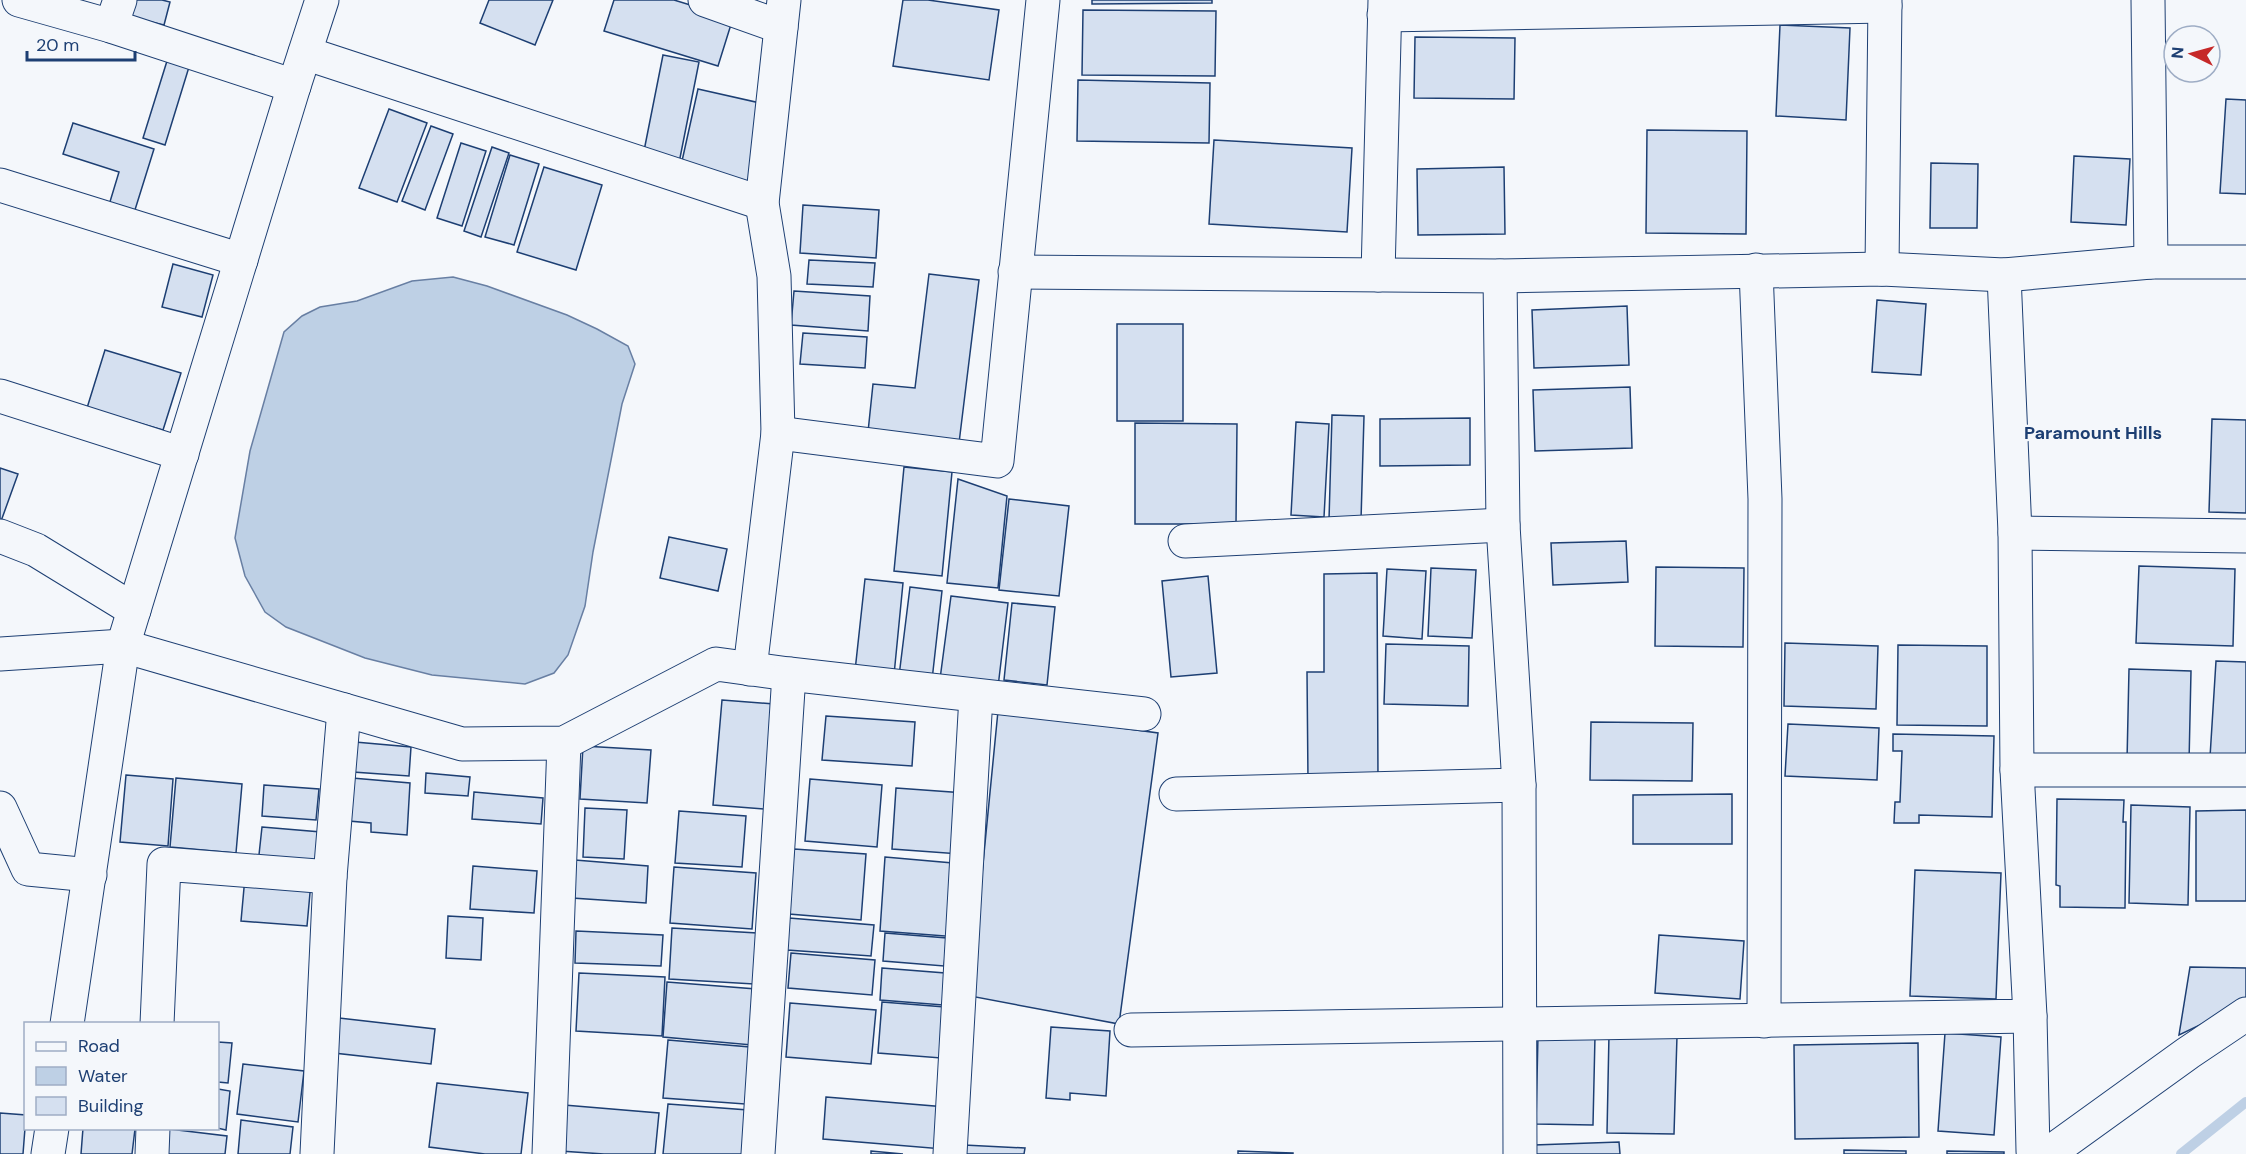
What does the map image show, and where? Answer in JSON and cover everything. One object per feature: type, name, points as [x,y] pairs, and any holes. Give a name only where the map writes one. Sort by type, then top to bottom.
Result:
[{"type":"street","points":[[19,0],[115,13],[294,86]]},
{"type":"street","points":[[67,1022],[123,646],[322,0]]},
{"type":"street","points":[[705,0],[783,14],[762,203],[774,276],[778,433],[750,669]]},
{"type":"street","points":[[778,433],[997,461],[1043,0]]},
{"type":"street","points":[[2148,0],[2151,262]]},
{"type":"street","points":[[1378,275],[1384,8],[1885,3],[1882,269]]},
{"type":"street","points":[[305,53],[762,203]]},
{"type":"street","points":[[0,185],[241,260]]},
{"type":"street","points":[[1015,272],[1500,276],[1882,269],[2004,275],[2151,262],[2246,262]]},
{"type":"street","points":[[1756,270],[1765,499],[1764,1021]]},
{"type":"street","points":[[2004,275],[2015,533],[2016,770],[2030,1016],[2033,1151],[2037,1154]]},
{"type":"street","points":[[1500,276],[1503,525],[1519,785],[1520,1154]]},
{"type":"street","points":[[0,396],[182,454]]},
{"type":"street","points":[[1185,541],[1503,525]]},
{"type":"street","points":[[2015,533],[2246,536]]},
{"type":"street","points":[[0,536],[36,550],[134,610]]},
{"type":"street","points":[[0,654],[123,646],[462,744],[564,743],[716,664],[1144,714]]},
{"type":"street","points":[[758,1154],[789,674]]},
{"type":"street","points":[[950,1154],[976,696]]},
{"type":"street","points":[[317,1154],[330,877],[344,710]]},
{"type":"street","points":[[549,1154],[564,743]]},
{"type":"street","points":[[2016,770],[2246,770]]},
{"type":"street","points":[[1176,794],[1519,785]]},
{"type":"street","points":[[0,808],[28,869],[90,875]]},
{"type":"street","points":[[157,1022],[164,864],[330,877]]},
{"type":"street","points":[[2048,1154],[2246,1014]]},
{"type":"street","points":[[1131,1030],[2030,1016]]},
{"type":"street","points":[[48,1154],[52,1130]]},
{"type":"street","points":[[152,1154],[153,1130]]},
{"type":"water","points":[[453,277],[487,286],[567,315],[597,329],[628,346],[635,364],[622,404],[593,552],[585,606],[568,655],[554,673],[525,684],[432,675],[365,658],[286,627],[265,612],[245,576],[235,538],[250,451],[284,332],[302,316],[320,307],[357,301],[412,281]]},
{"type":"building","points":[[130,0],[170,2],[164,25],[126,16]]},
{"type":"building","points":[[489,0],[553,0],[535,45],[480,23]]},
{"type":"building","points":[[614,0],[674,0],[733,18],[718,66],[604,31]]},
{"type":"building","points":[[903,0],[928,0],[999,10],[989,80],[893,66]]},
{"type":"building","points":[[1092,0],[1212,0],[1212,3],[1092,4]]},
{"type":"building","points":[[1083,10],[1216,11],[1215,76],[1082,75]]},
{"type":"building","points":[[1780,25],[1850,28],[1846,120],[1776,116]]},
{"type":"building","points":[[1415,37],[1515,38],[1514,99],[1414,98]]},
{"type":"building","points":[[663,55],[699,62],[678,168],[642,161]]},
{"type":"building","points":[[167,61],[189,67],[165,145],[143,138]]},
{"type":"building","points":[[1078,80],[1210,83],[1209,143],[1077,141]]},
{"type":"building","points":[[698,89],[769,105],[751,186],[680,170]]},
{"type":"building","points":[[2226,99],[2246,100],[2246,194],[2220,193]]},
{"type":"building","points":[[389,109],[427,123],[397,202],[359,188]]},
{"type":"building","points":[[73,123],[154,149],[134,213],[109,205],[119,172],[63,154]]},
{"type":"building","points":[[431,126],[453,134],[425,210],[402,201]]},
{"type":"building","points":[[1647,130],[1747,131],[1746,234],[1646,233]]},
{"type":"building","points":[[1214,140],[1352,148],[1347,232],[1209,224]]},
{"type":"building","points":[[461,143],[486,151],[462,226],[437,218]]},
{"type":"building","points":[[492,147],[509,153],[481,237],[464,231]]},
{"type":"building","points":[[510,155],[539,164],[514,245],[485,237]]},
{"type":"building","points":[[2074,156],[2130,159],[2126,225],[2071,222]]},
{"type":"building","points":[[1931,163],[1978,164],[1977,228],[1930,228]]},
{"type":"building","points":[[544,167],[602,185],[576,270],[517,252]]},
{"type":"building","points":[[1504,167],[1505,234],[1418,235],[1417,169]]},
{"type":"building","points":[[803,205],[879,210],[876,258],[800,253]]},
{"type":"building","points":[[809,260],[875,263],[873,287],[807,284]]},
{"type":"building","points":[[173,264],[213,275],[202,317],[162,307]]},
{"type":"building","points":[[929,274],[979,280],[959,443],[868,432],[873,384],[915,388]]},
{"type":"building","points":[[794,291],[870,296],[868,331],[791,325]]},
{"type":"building","points":[[1877,300],[1926,304],[1921,375],[1872,372]]},
{"type":"building","points":[[1627,306],[1629,365],[1534,368],[1532,310]]},
{"type":"building","points":[[1117,324],[1183,324],[1183,421],[1117,421]]},
{"type":"building","points":[[803,333],[867,337],[865,368],[800,364]]},
{"type":"building","points":[[105,350],[181,373],[163,430],[87,408]]},
{"type":"building","points":[[1630,387],[1632,448],[1535,451],[1533,390]]},
{"type":"building","points":[[1332,415],[1364,416],[1361,520],[1329,520]]},
{"type":"building","points":[[1470,418],[1470,465],[1380,466],[1380,419]]},
{"type":"building","points":[[2212,419],[2246,420],[2246,513],[2209,512]]},
{"type":"building","points":[[1296,422],[1329,424],[1324,517],[1291,515]]},
{"type":"building","points":[[1135,423],[1237,424],[1236,524],[1135,524]]},
{"type":"building","points":[[904,467],[952,472],[942,576],[894,571]]},
{"type":"building","points":[[0,468],[18,474],[0,524]]},
{"type":"building","points":[[958,479],[1007,496],[998,588],[947,583]]},
{"type":"building","points":[[1009,499],[1069,506],[1059,596],[999,590]]},
{"type":"building","points":[[669,537],[727,549],[718,591],[660,578]]},
{"type":"building","points":[[1626,541],[1628,582],[1553,585],[1551,543]]},
{"type":"building","points":[[2139,566],[2235,569],[2233,646],[2136,643]]},
{"type":"building","points":[[1656,567],[1744,568],[1743,647],[1655,646]]},
{"type":"building","points":[[1431,568],[1476,570],[1472,638],[1428,636]]},
{"type":"building","points":[[1387,569],[1426,571],[1422,639],[1383,636]]},
{"type":"building","points":[[1377,573],[1378,780],[1308,781],[1307,672],[1324,672],[1324,574]]},
{"type":"building","points":[[1208,576],[1217,673],[1171,677],[1162,581]]},
{"type":"building","points":[[865,579],[903,583],[894,675],[855,671]]},
{"type":"building","points":[[910,587],[942,591],[932,680],[899,676]]},
{"type":"building","points":[[951,596],[1008,603],[998,687],[940,679]]},
{"type":"building","points":[[1012,603],[1055,607],[1047,685],[1004,680]]},
{"type":"building","points":[[1785,643],[1878,646],[1876,709],[1784,706]]},
{"type":"building","points":[[1386,644],[1469,646],[1468,706],[1384,704]]},
{"type":"building","points":[[1898,645],[1987,646],[1987,726],[1897,725]]},
{"type":"building","points":[[2216,661],[2246,662],[2246,759],[2210,757]]},
{"type":"building","points":[[2129,669],[2191,671],[2189,763],[2127,761]]},
{"type":"building","points":[[722,700],[774,704],[765,809],[713,805]]},
{"type":"building","points":[[998,711],[1158,733],[1119,1024],[970,996]]},
{"type":"building","points":[[826,716],[915,722],[912,766],[822,760]]},
{"type":"building","points":[[1591,722],[1693,723],[1692,781],[1590,780]]},
{"type":"building","points":[[1788,724],[1879,728],[1877,780],[1785,776]]},
{"type":"building","points":[[1893,734],[1994,736],[1992,817],[1919,815],[1919,823],[1894,823],[1895,802],[1900,802],[1902,751],[1893,751]]},
{"type":"building","points":[[355,742],[411,747],[409,776],[353,772]]},
{"type":"building","points":[[583,746],[651,750],[647,803],[580,799]]},
{"type":"building","points":[[426,773],[470,777],[468,796],[425,793]]},
{"type":"building","points":[[126,775],[173,779],[168,846],[120,842]]},
{"type":"building","points":[[176,778],[242,784],[236,853],[170,847]]},
{"type":"building","points":[[352,778],[410,783],[407,835],[371,832],[371,823],[349,821]]},
{"type":"building","points":[[810,779],[882,785],[877,847],[805,841]]},
{"type":"building","points":[[264,785],[319,789],[316,820],[262,816]]},
{"type":"building","points":[[896,788],[965,793],[960,854],[892,849]]},
{"type":"building","points":[[474,792],[543,798],[541,824],[472,819]]},
{"type":"building","points":[[1732,794],[1732,844],[1633,844],[1633,795]]},
{"type":"building","points":[[2057,799],[2124,800],[2125,908],[2060,907],[2060,886],[2056,885]]},
{"type":"building","points":[[2131,805],[2190,807],[2188,905],[2129,903]]},
{"type":"building","points":[[585,808],[627,810],[624,859],[583,857]]},
{"type":"building","points":[[2246,810],[2246,901],[2196,901],[2196,811]]},
{"type":"building","points":[[679,811],[746,816],[742,867],[675,863]]},
{"type":"building","points":[[262,827],[321,832],[318,869],[258,864]]},
{"type":"building","points":[[794,849],[866,854],[861,920],[789,914]]},
{"type":"building","points":[[885,857],[964,864],[958,937],[880,931]]},
{"type":"building","points":[[575,860],[648,866],[646,903],[572,898]]},
{"type":"building","points":[[473,866],[537,871],[534,913],[470,909]]},
{"type":"building","points":[[674,867],[756,873],[752,929],[670,923]]},
{"type":"building","points":[[1915,870],[2001,873],[1996,999],[1910,996]]},
{"type":"building","points":[[245,877],[311,882],[307,926],[241,921]]},
{"type":"building","points":[[448,916],[483,918],[481,960],[446,958]]},
{"type":"building","points":[[789,918],[874,925],[871,956],[787,950]]},
{"type":"building","points":[[672,928],[757,933],[754,984],[669,979]]},
{"type":"building","points":[[576,931],[663,935],[661,966],[575,963]]},
{"type":"building","points":[[885,933],[947,938],[944,966],[883,961]]},
{"type":"building","points":[[1659,935],[1744,941],[1740,999],[1655,993]]},
{"type":"building","points":[[791,953],[875,960],[872,995],[788,988]]},
{"type":"building","points":[[2190,967],[2246,968],[2246,1003],[2179,1035]]},
{"type":"building","points":[[882,968],[945,973],[943,1005],[880,1000]]},
{"type":"building","points":[[579,973],[665,977],[662,1036],[576,1031]]},
{"type":"building","points":[[667,982],[756,989],[752,1045],[663,1037]]},
{"type":"building","points":[[882,1002],[945,1007],[941,1058],[878,1053]]},
{"type":"building","points":[[790,1003],[876,1010],[871,1064],[786,1057]]},
{"type":"building","points":[[339,1018],[435,1029],[431,1064],[334,1053]]},
{"type":"building","points":[[1051,1027],[1110,1031],[1106,1096],[1070,1093],[1070,1100],[1046,1098]]},
{"type":"building","points":[[1945,1033],[2001,1037],[1994,1135],[1938,1131]]},
{"type":"building","points":[[1609,1034],[1677,1036],[1674,1134],[1607,1133]]},
{"type":"building","points":[[1538,1035],[1595,1036],[1593,1125],[1536,1124]]},
{"type":"building","points":[[668,1040],[750,1047],[745,1104],[663,1098]]},
{"type":"building","points":[[219,1042],[232,1043],[228,1083],[219,1082]]},
{"type":"building","points":[[1918,1043],[1919,1137],[1795,1139],[1794,1045]]},
{"type":"building","points":[[243,1064],[304,1071],[298,1122],[237,1114]]},
{"type":"building","points":[[437,1083],[528,1093],[521,1154],[485,1154],[429,1147]]},
{"type":"building","points":[[219,1089],[230,1091],[226,1130],[219,1128]]},
{"type":"building","points":[[826,1097],[946,1107],[943,1149],[823,1139]]},
{"type":"building","points":[[668,1104],[748,1110],[745,1154],[663,1154]]},
{"type":"building","points":[[564,1105],[659,1113],[655,1154],[560,1151]]},
{"type":"building","points":[[0,1113],[24,1115],[23,1154],[0,1154]]},
{"type":"building","points":[[241,1120],[293,1127],[290,1154],[238,1154]]},
{"type":"building","points":[[83,1130],[135,1130],[132,1154],[81,1154]]},
{"type":"building","points":[[169,1130],[227,1136],[225,1154],[166,1154]]},
{"type":"building","points":[[1619,1142],[1620,1154],[1535,1154],[1534,1145]]},
{"type":"building","points":[[964,1145],[1025,1148],[1024,1154],[964,1154]]},
{"type":"building","points":[[1844,1150],[1906,1151],[1906,1154],[1844,1154]]},
{"type":"building","points":[[871,1151],[903,1154],[871,1154]]},
{"type":"building","points":[[1238,1151],[1293,1153],[1293,1154],[1238,1154]]},
{"type":"building","points":[[1947,1151],[2004,1152],[2004,1154],[1947,1154]]},
{"type":"waterway","points":[[2181,1154],[2246,1102]]},
{"type":"district","name":"Paramount Hills","points":[[2093,433]]}]
